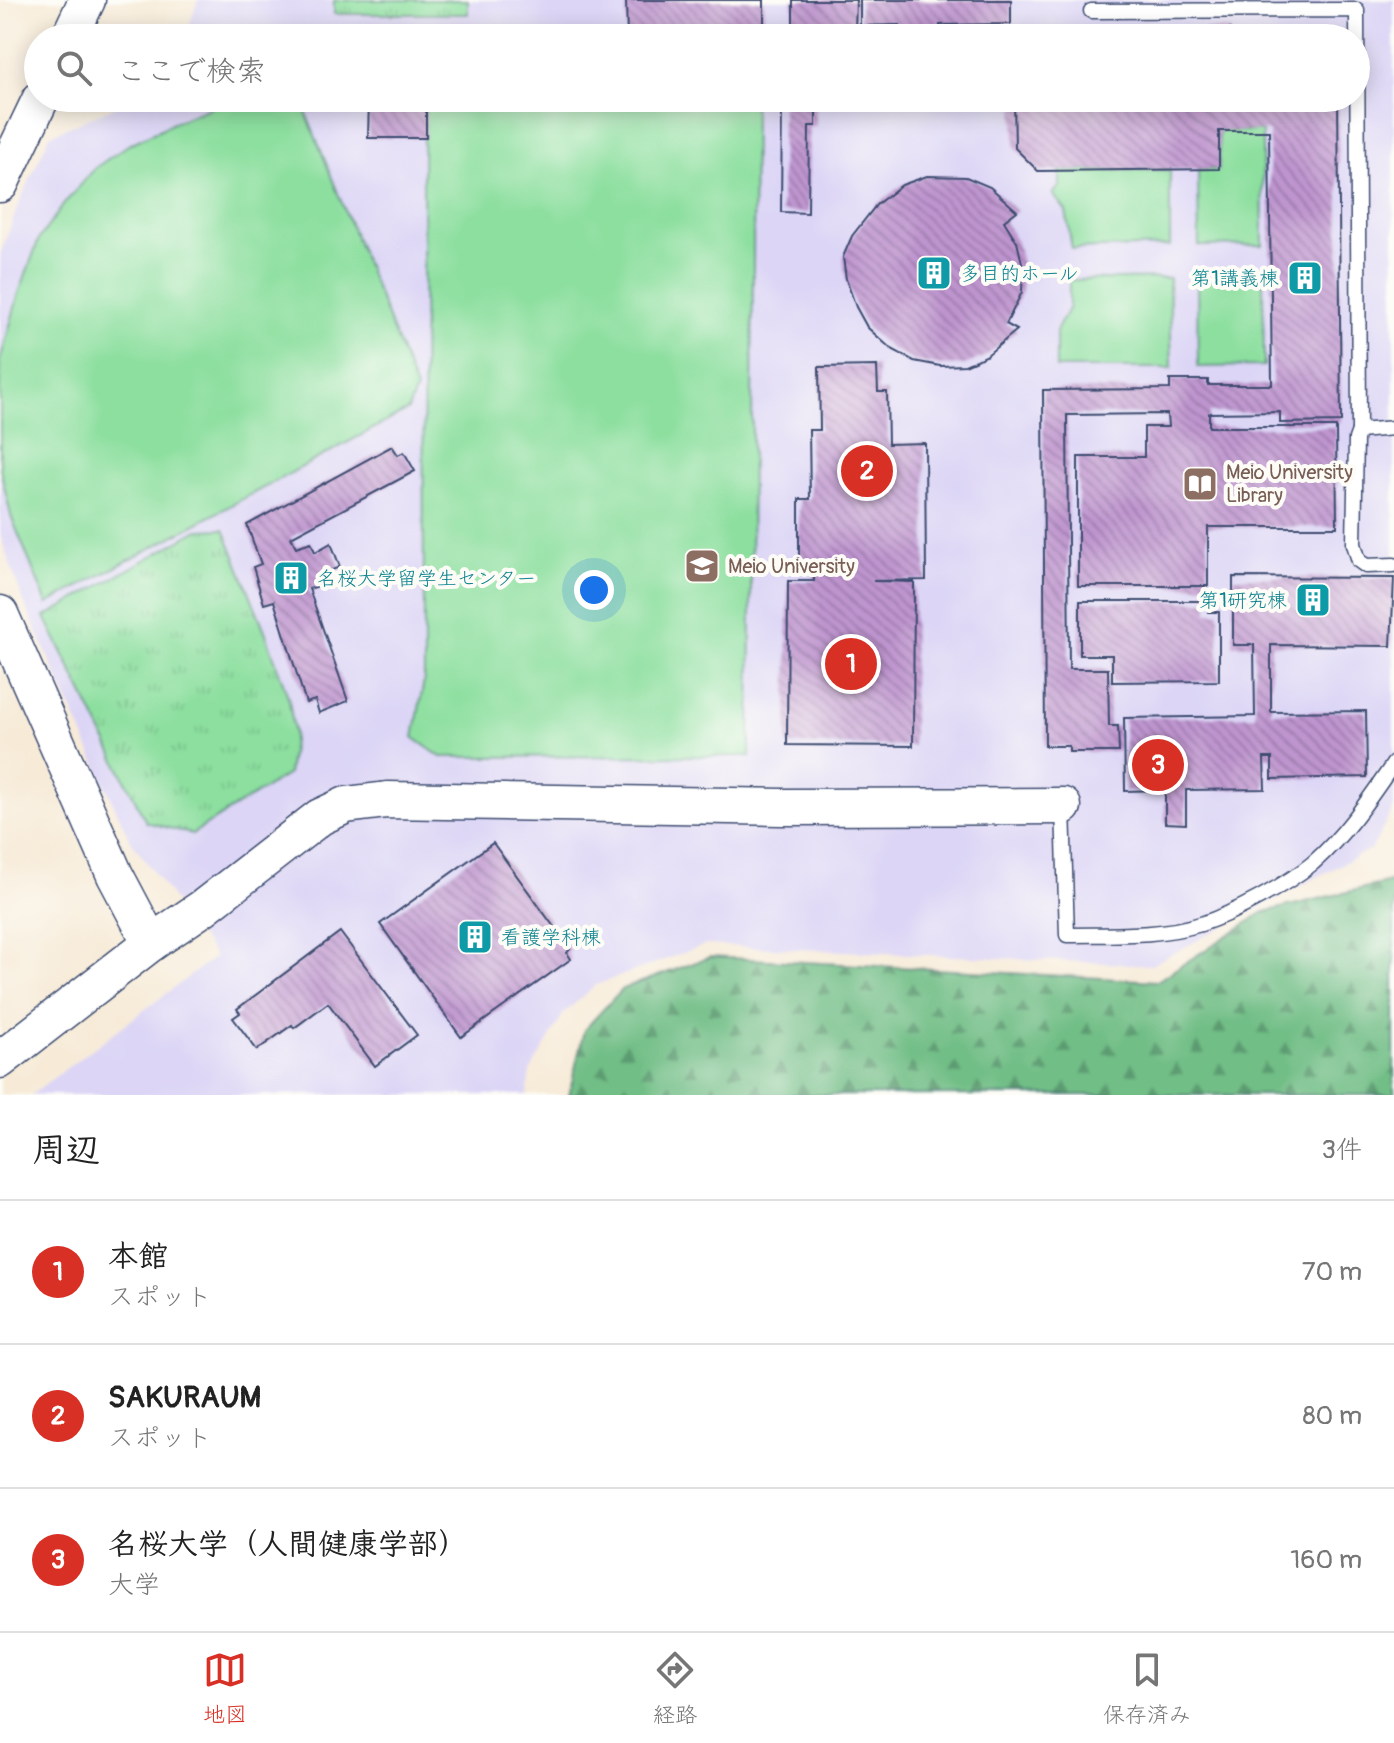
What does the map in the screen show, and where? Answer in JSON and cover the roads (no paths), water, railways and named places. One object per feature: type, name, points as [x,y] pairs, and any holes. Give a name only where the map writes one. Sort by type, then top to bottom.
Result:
[{"type":"street","points":[[76,24],[87,0]]},
{"type":"street","points":[[0,184],[34,112]]},
{"type":"street","points":[[0,614],[115,875],[151,943]]},
{"type":"street","points":[[0,1060],[320,817],[346,805],[387,800],[782,807],[1063,806]]},
{"type":"lane","points":[[1257,0],[1270,10]]},
{"type":"lane","points":[[1091,11],[1357,10],[1357,24]]},
{"type":"lane","points":[[1357,112],[1359,431],[1356,439],[1354,544],[1359,561],[1366,566],[1394,565]]},
{"type":"lane","points":[[1359,431],[1394,428]]},
{"type":"lane","points":[[1063,806],[1067,935],[1142,933],[1200,925],[1253,901],[1312,863],[1347,827],[1394,763]]},
{"type":"place","name":"多目的ホール","points":[[934,273]]},
{"type":"place","name":"第1講義棟","points":[[1305,278]]},
{"type":"place","name":"SAKURAUM","points":[[867,471]]},
{"type":"place","name":"Meio University Library","points":[[1200,484]]},
{"type":"place","name":"Meio University","points":[[702,566]]},
{"type":"place","name":"名桜大学留学生センター","points":[[291,578]]},
{"type":"place","name":"第1研究棟","points":[[1313,600]]},
{"type":"place","name":"本館","points":[[851,664]]},
{"type":"place","name":"名桜大学（人間健康学部）","points":[[1158,765]]},
{"type":"place","name":"看護学科棟","points":[[475,937]]}]
